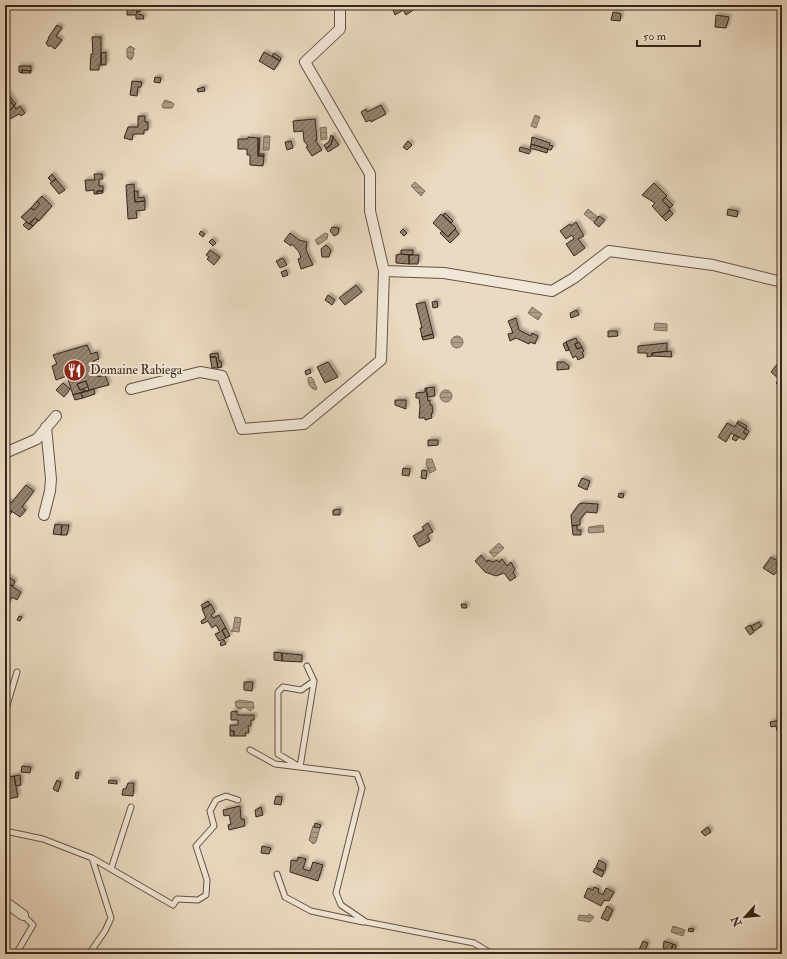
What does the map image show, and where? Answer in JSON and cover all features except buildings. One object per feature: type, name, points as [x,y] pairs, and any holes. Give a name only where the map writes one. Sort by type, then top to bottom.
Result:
[{"type":"street","points":[[131,389],[200,372],[222,376],[242,429],[304,424],[381,360],[384,271],[370,210],[370,174],[305,62],[340,29],[340,5]]},
{"type":"street","points":[[384,271],[444,273],[552,291],[574,278],[609,251],[713,264],[782,282]]},
{"type":"street","points":[[5,452],[36,438],[56,416]]},
{"type":"street","points":[[44,515],[50,491],[51,478],[46,428]]},
{"type":"street","points":[[5,902],[23,915]]},
{"type":"lane","points":[[300,767],[314,681],[307,666]]},
{"type":"lane","points":[[5,712],[17,672]]},
{"type":"lane","points":[[300,767],[278,754],[278,692],[283,687],[301,690],[314,681]]},
{"type":"lane","points":[[250,750],[276,764],[357,774],[362,788],[336,893],[341,905],[366,922]]},
{"type":"lane","points":[[5,831],[43,839],[92,858],[173,905],[177,899],[198,900],[206,895],[207,880],[196,846],[214,826],[210,811],[216,800],[226,796],[238,800]]},
{"type":"lane","points":[[111,869],[130,807]]},
{"type":"lane","points":[[89,954],[105,931],[111,918],[92,858]]},
{"type":"lane","points":[[277,874],[285,897],[311,912],[474,943],[492,954]]},
{"type":"lane","points":[[16,954],[33,924],[23,915]]},
{"type":"shaded area","points":[[130,46],[135,49],[133,50],[134,54],[132,59],[130,60],[127,57],[127,49]]},
{"type":"shaded area","points":[[165,100],[174,104],[172,108],[163,108],[162,105]]},
{"type":"shaded area","points":[[535,115],[540,117],[536,128],[531,126]]},
{"type":"shaded area","points":[[326,127],[327,139],[321,140],[320,128]]},
{"type":"shaded area","points":[[264,136],[270,136],[269,150],[263,150]]},
{"type":"shaded area","points":[[415,182],[425,191],[421,196],[411,186]]},
{"type":"shaded area","points":[[588,209],[598,217],[594,222],[584,214]]},
{"type":"shaded area","points":[[325,233],[328,234],[327,239],[318,245],[315,240]]},
{"type":"shaded area","points":[[532,307],[542,314],[538,320],[528,313]]},
{"type":"shaded area","points":[[655,323],[667,324],[667,331],[654,330]]},
{"type":"shaded area","points":[[455,336],[459,336],[463,342],[459,348],[455,348],[451,344],[451,340]]},
{"type":"shaded area","points":[[311,377],[317,389],[315,390],[311,388],[309,384],[308,378]]},
{"type":"shaded area","points":[[448,390],[451,391],[451,401],[444,402],[441,401],[440,394],[441,391]]},
{"type":"shaded area","points":[[427,459],[432,459],[436,470],[430,473],[426,464]]},
{"type":"shaded area","points":[[603,525],[604,532],[589,533],[588,531],[589,527]]},
{"type":"shaded area","points":[[499,543],[504,548],[494,557],[489,552]]},
{"type":"shaded area","points":[[235,617],[241,618],[239,632],[231,631],[233,629]]},
{"type":"shaded area","points":[[239,700],[253,702],[254,708],[250,711],[245,707],[240,709],[236,707],[235,702]]},
{"type":"shaded area","points":[[313,826],[320,828],[316,842],[313,844],[309,840]]},
{"type":"shaded area","points":[[589,914],[594,917],[590,922],[578,920],[579,915],[588,916]]},
{"type":"shaded area","points":[[673,926],[685,930],[683,936],[671,932]]},
{"type":"place","name":"Domaine Rabiega","points":[[75,370]]}]
